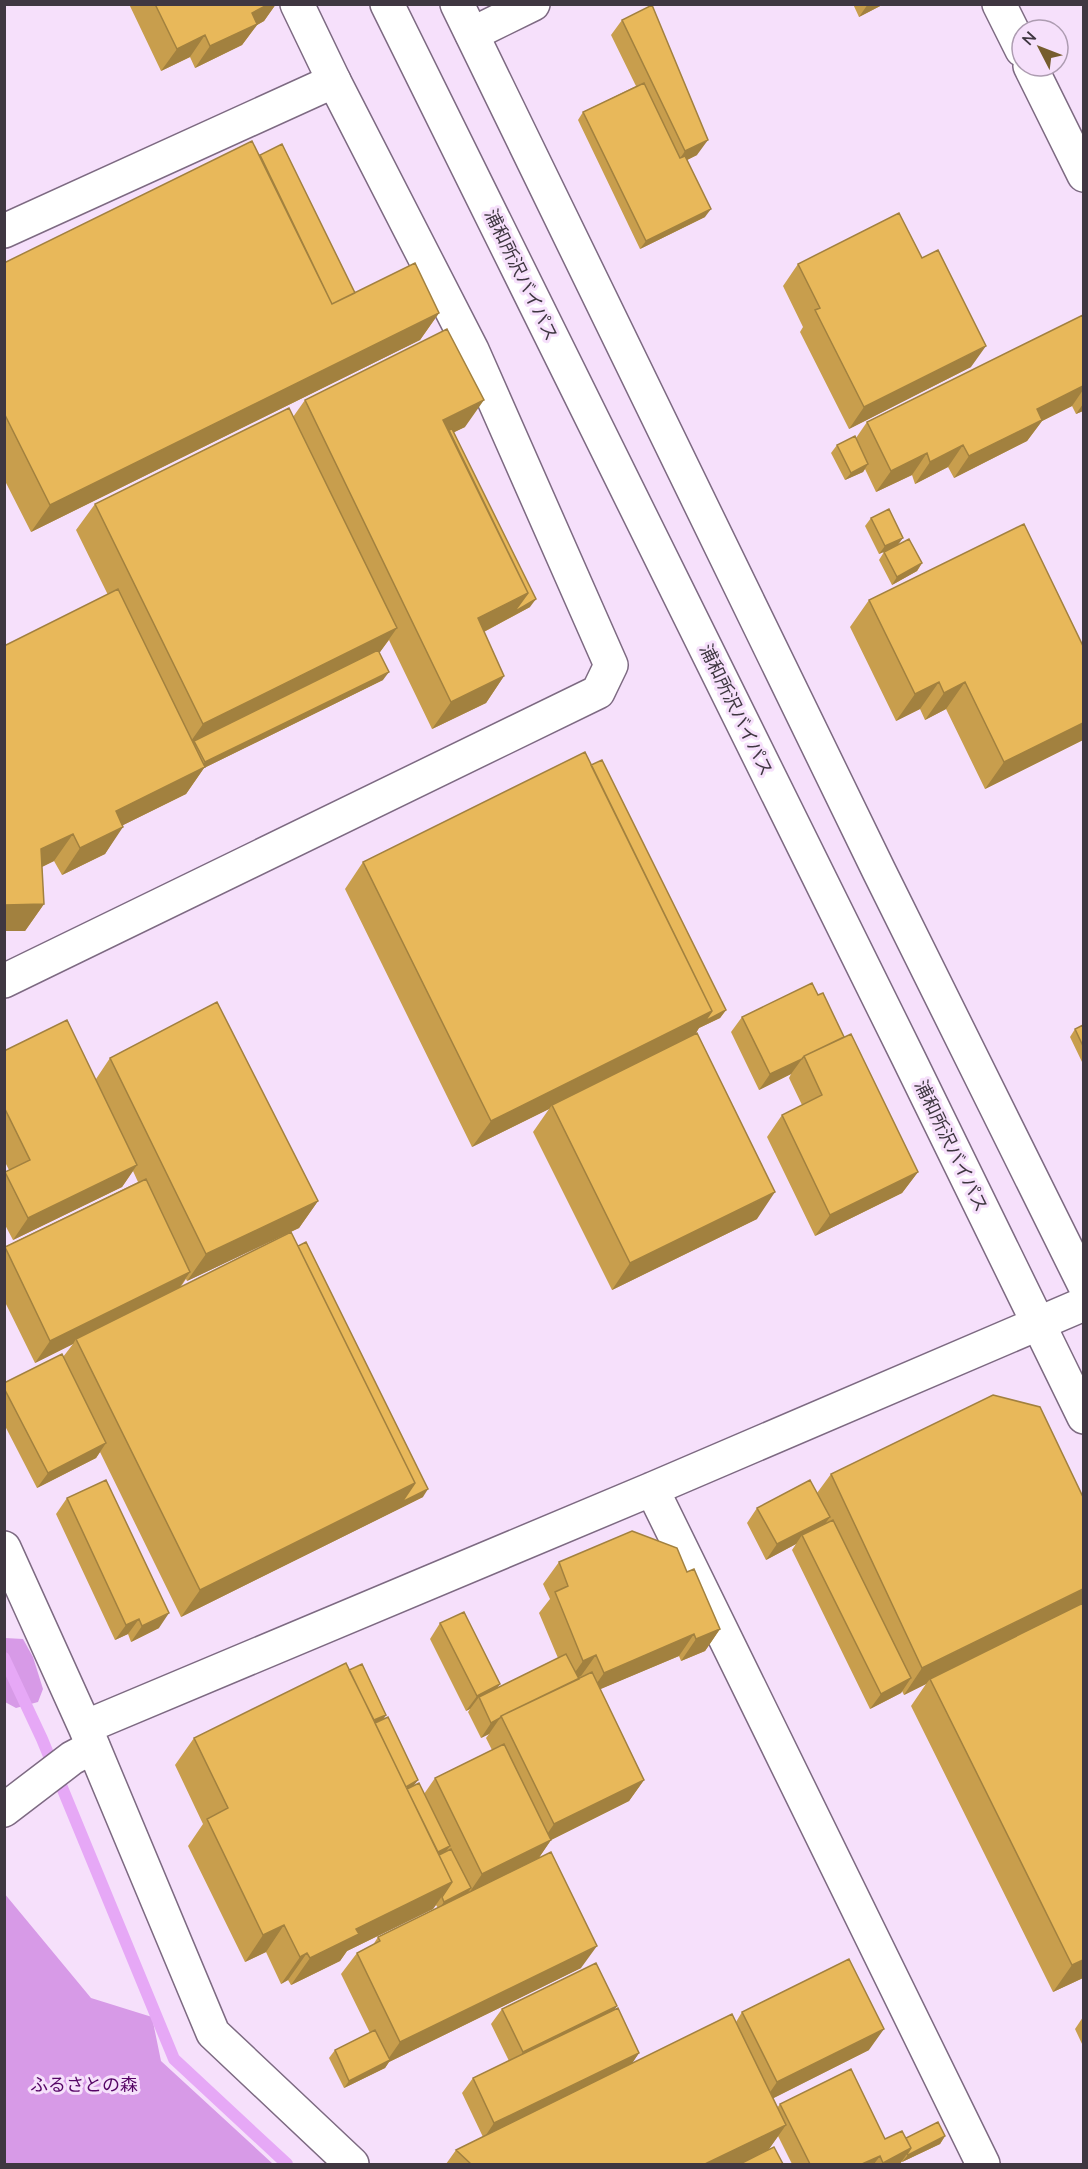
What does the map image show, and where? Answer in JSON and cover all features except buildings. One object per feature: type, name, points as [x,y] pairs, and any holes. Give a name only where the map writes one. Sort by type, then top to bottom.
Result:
[{"type":"main road","points":[[4,981],[598,692],[611,665],[472,350],[297,4]]},
{"type":"main road","name":"浦和所沢バイパス","points":[[387,4],[908,1057],[1083,1417]]},
{"type":"main road","points":[[457,4],[868,850],[1083,1284]]},
{"type":"main road","points":[[471,34],[533,4]]},
{"type":"main road","points":[[999,4],[1010,26]]},
{"type":"main road","points":[[1036,78],[1083,175]]},
{"type":"main road","points":[[4,231],[334,81]]},
{"type":"main road","points":[[4,1810],[43,1781],[83,1744],[652,1489],[1083,1304]]},
{"type":"main road","points":[[652,1489],[982,2164]]},
{"type":"main road","points":[[4,1548],[83,1744],[213,2033],[352,2164]]},
{"type":"green space","points":[[5,1638],[23,1639],[33,1657],[43,1689],[38,1702],[16,1708],[5,1702]]},
{"type":"green space","name":"ふるさとの森","points":[[4,1893],[91,1998],[152,2017],[161,2061],[273,2164],[5,2164]]},
{"type":"waterway","points":[[4,1658],[42,1739],[174,2059],[287,2164]]}]
